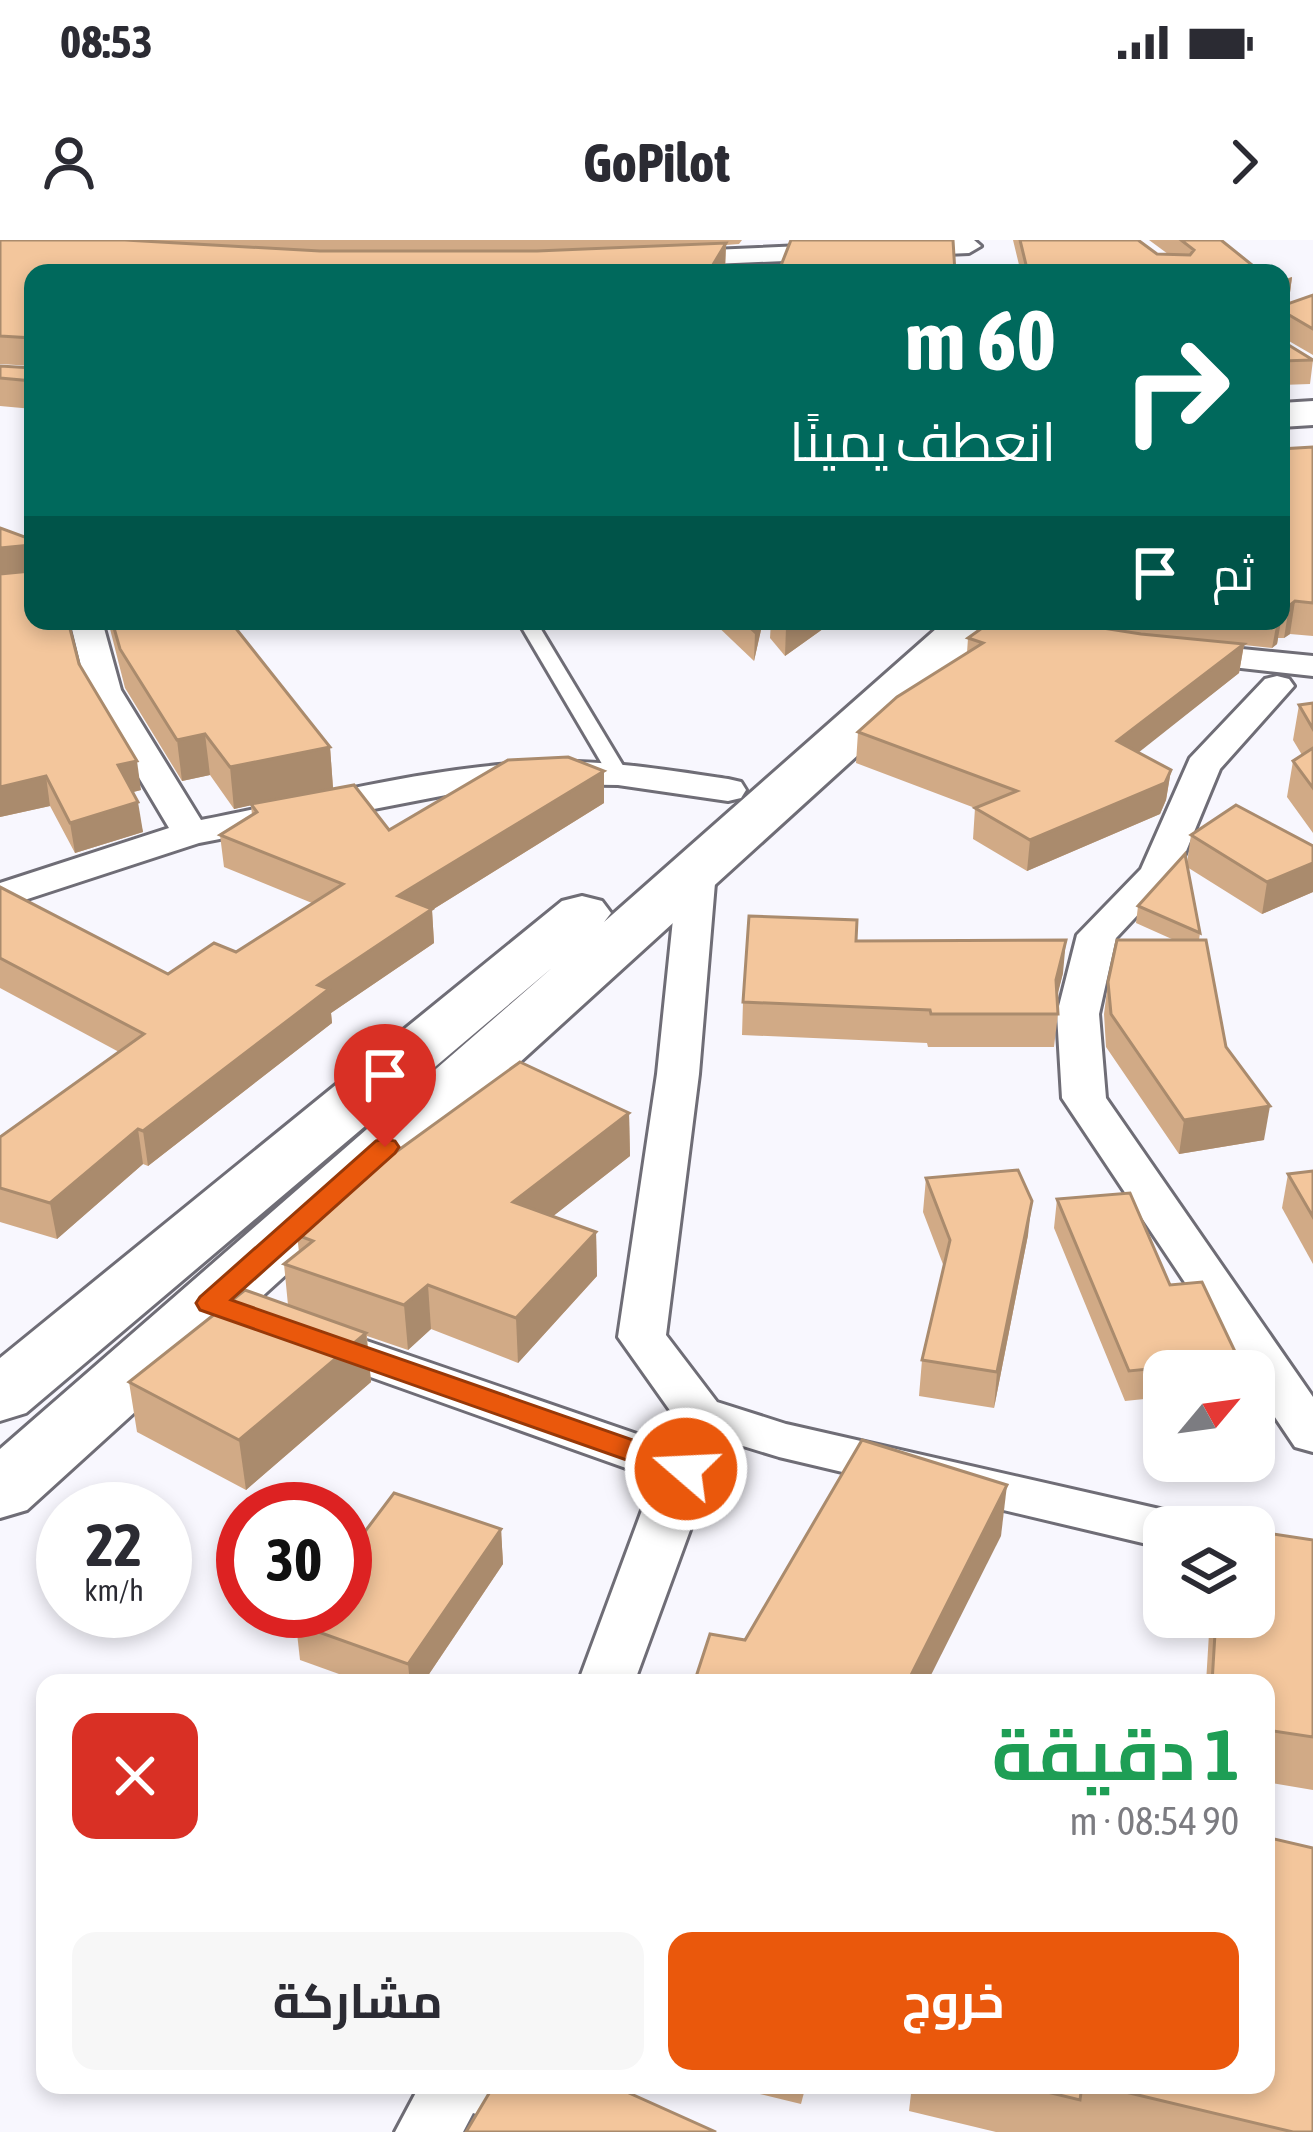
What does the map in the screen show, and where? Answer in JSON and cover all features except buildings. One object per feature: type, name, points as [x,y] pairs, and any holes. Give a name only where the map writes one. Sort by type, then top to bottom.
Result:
[{"type":"main road","points":[[0,1396],[884,658],[967,630]]},
{"type":"main road","points":[[0,1491],[930,664],[977,630]]},
{"type":"street","points":[[647,260],[969,243]]},
{"type":"street","points":[[88,630],[104,690],[191,833]]},
{"type":"street","points":[[1149,650],[1301,681]]},
{"type":"street","points":[[1301,681],[1203,766],[1158,873],[1097,935],[1078,1014],[1084,1098],[1313,1435]]},
{"type":"street","points":[[0,896],[191,833],[446,784],[543,772],[618,774],[728,790]]},
{"type":"street","points":[[697,871],[678,1074],[642,1337],[699,1414],[779,1440],[1143,1524]]},
{"type":"street","points":[[210,1303],[686,1469]]},
{"type":"street","points":[[609,1674],[686,1469],[699,1414]]},
{"type":"street","points":[[428,2132],[450,2094]]},
{"type":"street","points":[[503,2094],[619,2132]]},
{"type":"lane","points":[[532,630],[618,774]]},
{"type":"route","points":[[385,1147],[210,1303],[686,1469]]}]
